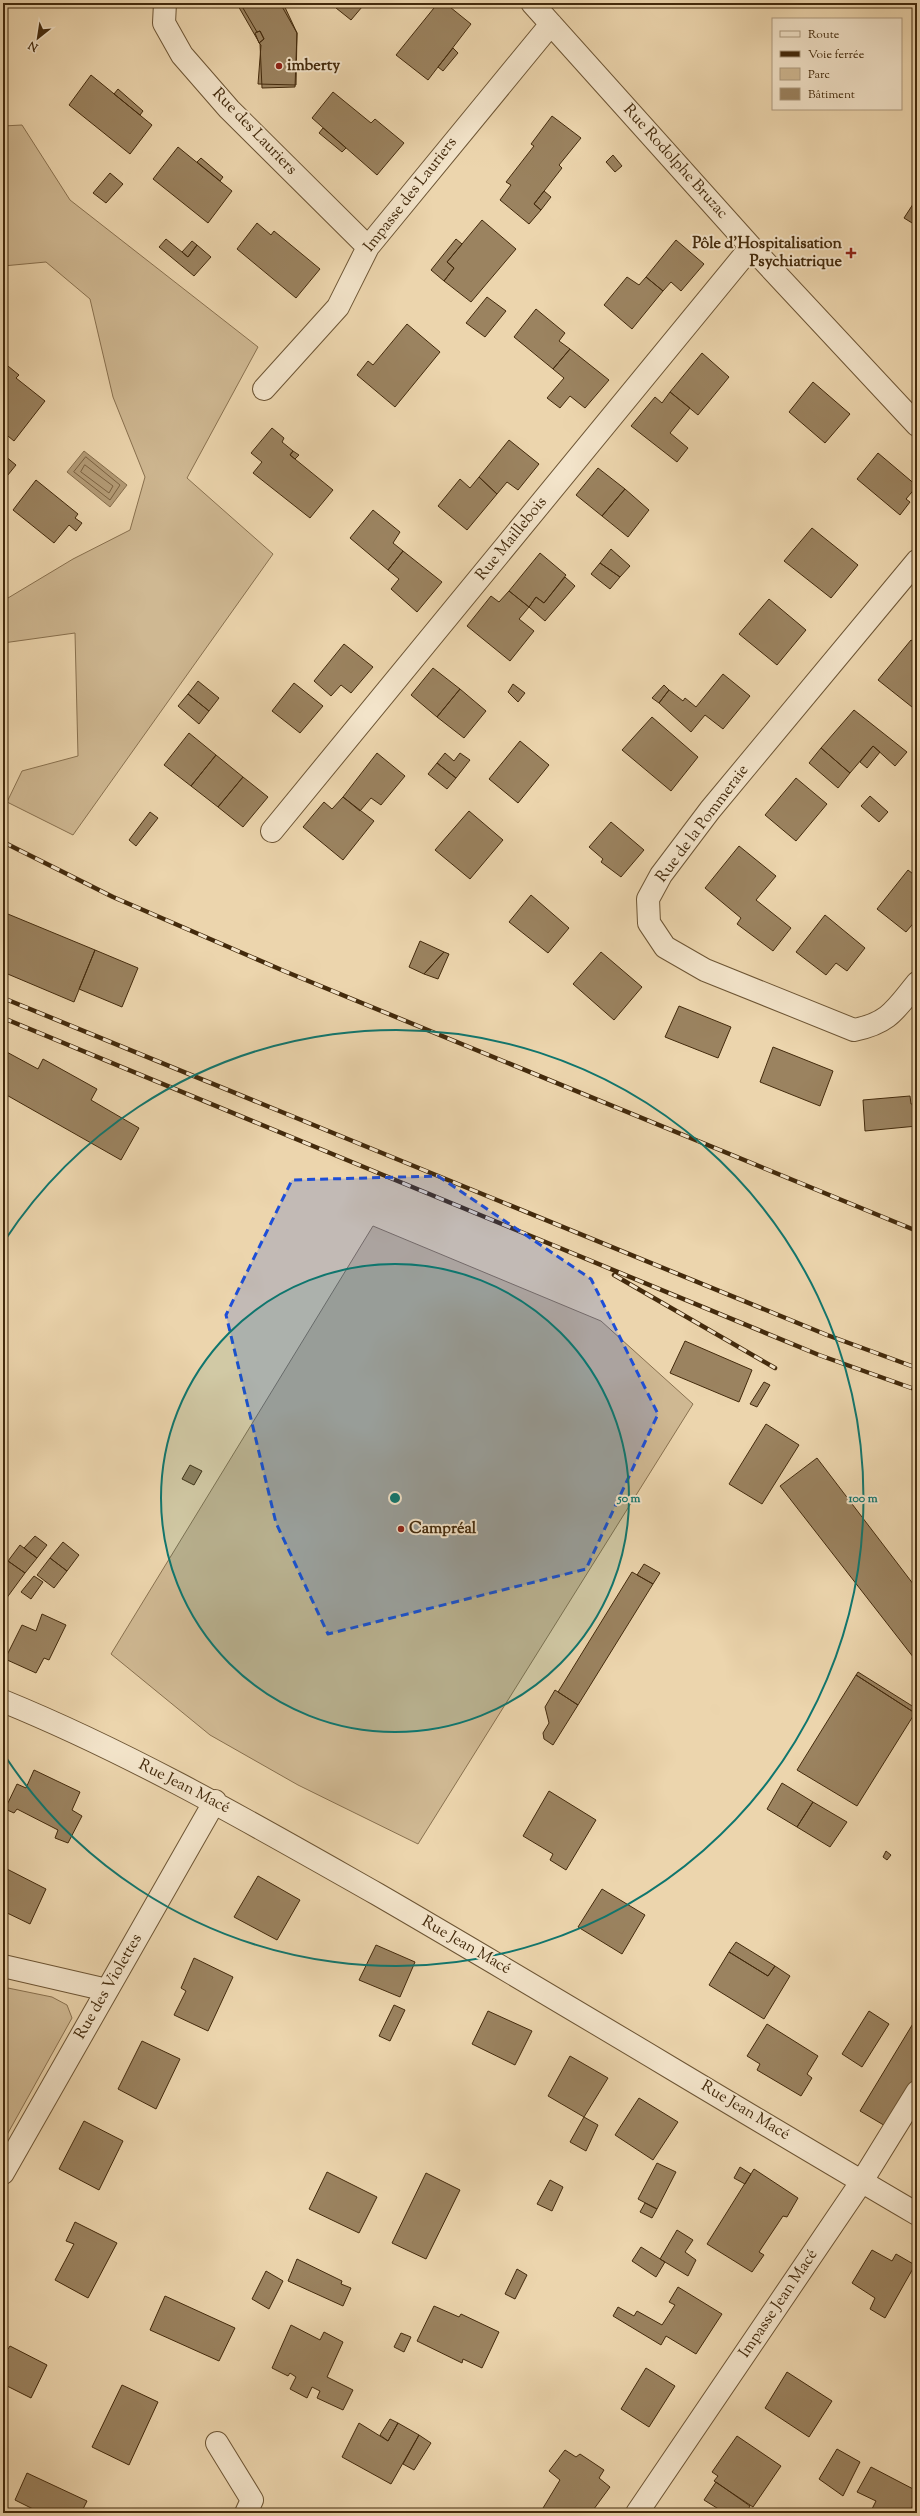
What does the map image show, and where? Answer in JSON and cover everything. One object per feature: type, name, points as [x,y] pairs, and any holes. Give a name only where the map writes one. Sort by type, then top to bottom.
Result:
[{"type":"street","name":"Rue des Lauriers","points":[[165,3],[164,23],[182,55],[229,109],[368,247]]},
{"type":"street","name":"Rue Rodolphe Bruzac","points":[[532,3],[751,247],[917,424]]},
{"type":"street","name":"Impasse des Lauriers","points":[[264,390],[338,307],[368,247],[551,24]]},
{"type":"street","name":"Rue Maillebois","points":[[272,832],[751,247]]},
{"type":"street","name":"Rue de la Pommeraie","points":[[917,561],[710,810],[661,875],[648,899],[649,923],[665,947],[705,970],[854,1030],[875,1026],[892,1014],[917,983]]},
{"type":"street","name":"Rue Jean Macé","points":[[3,1701],[48,1719],[215,1802],[440,1930],[917,2214]]},
{"type":"street","name":"Rue des Violettes","points":[[3,2173],[215,1802]]},
{"type":"street","points":[[3,1966],[107,1990]]},
{"type":"street","name":"Impasse Jean Macé","points":[[637,2513],[862,2181],[917,2092]]},
{"type":"street","points":[[217,2443],[252,2500],[246,2513]]},
{"type":"highlighted area","points":[[438,1176],[591,1279],[658,1414],[586,1569],[328,1634],[276,1523],[226,1315],[292,1180]]},
{"type":"green space","points":[[22,125],[70,200],[258,347],[187,478],[273,554],[73,835],[7,802],[22,771],[78,756],[75,633],[3,643],[3,601],[73,559],[130,530],[145,477],[113,397],[90,299],[46,262],[3,266],[3,126]]},
{"type":"green space","name":"Campréal","points":[[373,1226],[601,1321],[693,1404],[418,1844],[298,1785],[210,1735],[111,1654]]},
{"type":"green space","points":[[3,1987],[52,1997],[67,2005],[72,2018],[3,2142]]},
{"type":"water","points":[[84,451],[127,485],[110,507],[67,472]]},
{"type":"building","name":"imberty","points":[[240,3],[280,3],[297,33],[296,85],[258,84],[261,45],[259,43],[264,39],[260,31],[257,32]]},
{"type":"building","name":"imberty","points":[[283,3],[297,33],[295,87],[262,88],[260,44],[237,4]]},
{"type":"building","points":[[340,3],[357,3],[362,7],[351,20],[336,8]]},
{"type":"building","points":[[438,3],[445,3],[471,24],[428,80],[396,55]]},
{"type":"building","points":[[260,31],[264,39],[259,43],[255,33]]},
{"type":"building","points":[[453,48],[458,53],[443,71],[438,67]]},
{"type":"building","points":[[91,75],[152,125],[130,154],[69,105]]},
{"type":"building","points":[[118,89],[143,111],[140,115],[114,94]]},
{"type":"building","points":[[333,92],[371,123],[375,119],[404,143],[377,175],[312,118]]},
{"type":"building","points":[[552,116],[581,138],[559,165],[562,168],[534,204],[541,210],[529,224],[500,200],[511,185],[506,182],[534,146],[531,144]]},
{"type":"building","points":[[323,128],[346,148],[342,152],[319,133]]},
{"type":"building","points":[[178,147],[232,191],[208,223],[153,179]]},
{"type":"building","points":[[613,155],[622,166],[615,172],[606,162]]},
{"type":"building","points":[[201,158],[223,177],[220,181],[197,162]]},
{"type":"building","points":[[110,173],[123,184],[106,203],[93,193]]},
{"type":"building","points":[[544,191],[551,197],[541,210],[534,204]]},
{"type":"building","points":[[917,198],[917,226],[904,218]]},
{"type":"building","points":[[482,220],[516,249],[471,302],[444,281],[454,268],[447,262]]},
{"type":"building","points":[[257,223],[271,235],[274,231],[320,269],[296,298],[237,249]]},
{"type":"building","points":[[166,239],[188,257],[197,245],[211,257],[194,276],[159,247]]},
{"type":"building","points":[[456,239],[462,244],[447,262],[454,268],[444,281],[431,270]]},
{"type":"building","points":[[676,240],[704,264],[681,291],[671,282],[663,291],[646,277]]},
{"type":"building","points":[[192,241],[197,245],[188,257],[182,252]]},
{"type":"building","points":[[627,277],[639,285],[646,277],[663,291],[632,329],[604,305]]},
{"type":"building","points":[[487,297],[506,311],[485,337],[466,323]]},
{"type":"building","points":[[536,309],[565,333],[559,341],[570,349],[553,369],[514,337]]},
{"type":"building","points":[[407,324],[440,352],[395,407],[357,375],[368,361],[373,365]]},
{"type":"building","points":[[570,349],[609,380],[585,408],[570,396],[560,408],[547,398],[564,378],[553,369]]},
{"type":"building","points":[[702,353],[729,377],[698,415],[670,392]]},
{"type":"building","points":[[3,362],[19,375],[16,378],[45,401],[14,441],[3,432]]},
{"type":"building","points":[[813,382],[850,414],[825,443],[789,412]]},
{"type":"building","points":[[670,392],[690,408],[670,433],[688,448],[677,462],[631,426],[655,397],[662,403]]},
{"type":"building","points":[[272,428],[284,438],[282,442],[293,451],[290,455],[333,490],[310,518],[253,473],[262,462],[251,453]]},
{"type":"building","points":[[509,440],[539,464],[518,490],[507,482],[497,494],[479,477]]},
{"type":"building","points":[[293,451],[299,455],[295,459],[290,455]]},
{"type":"building","points":[[878,453],[917,486],[906,499],[910,502],[900,515],[857,479]]},
{"type":"building","points":[[5,456],[16,465],[3,481],[3,458]]},
{"type":"building","points":[[598,468],[625,489],[602,516],[576,495]]},
{"type":"building","points":[[479,477],[497,494],[467,530],[438,506],[460,479],[470,488]]},
{"type":"building","points":[[36,480],[78,514],[75,518],[82,523],[76,531],[69,525],[54,543],[13,510]]},
{"type":"building","points":[[625,489],[649,510],[628,537],[602,516]]},
{"type":"building","points":[[373,510],[400,532],[393,543],[403,551],[388,570],[350,538]]},
{"type":"building","points":[[812,528],[858,565],[831,598],[784,561]]},
{"type":"building","points":[[611,549],[630,566],[620,577],[600,563]]},
{"type":"building","points":[[403,551],[442,582],[417,612],[391,589],[399,579],[388,570]]},
{"type":"building","points":[[540,553],[566,575],[544,603],[536,597],[529,607],[509,591]]},
{"type":"building","points":[[600,563],[620,577],[610,589],[591,574]]},
{"type":"building","points":[[565,577],[575,586],[545,621],[529,607],[536,597],[544,603]]},
{"type":"building","points":[[509,591],[529,607],[519,619],[534,631],[510,661],[467,626],[491,596],[499,602]]},
{"type":"building","points":[[769,599],[806,630],[777,665],[739,634]]},
{"type":"building","points":[[911,640],[917,644],[917,700],[912,707],[878,680]]},
{"type":"building","points":[[344,644],[373,667],[351,693],[341,685],[331,696],[314,681]]},
{"type":"building","points":[[433,668],[460,689],[437,717],[411,695]]},
{"type":"building","points":[[723,674],[750,696],[723,729],[705,715],[691,732],[659,703],[669,690],[683,701],[685,698],[696,707]]},
{"type":"building","points":[[198,681],[219,698],[209,711],[188,694]]},
{"type":"building","points":[[294,683],[323,706],[300,733],[272,711]]},
{"type":"building","points":[[513,684],[525,693],[518,702],[508,692]]},
{"type":"building","points":[[664,685],[669,690],[659,703],[652,698]]},
{"type":"building","points":[[460,689],[486,711],[464,738],[437,717]]},
{"type":"building","points":[[188,694],[209,711],[199,724],[178,706]]},
{"type":"building","points":[[854,710],[907,752],[895,766],[873,746],[850,773],[821,748]]},
{"type":"building","points":[[652,717],[698,757],[671,791],[622,750]]},
{"type":"building","points":[[189,733],[216,755],[191,786],[164,765]]},
{"type":"building","points":[[520,741],[549,765],[518,803],[489,779]]},
{"type":"building","points":[[873,746],[880,752],[867,768],[860,762]]},
{"type":"building","points":[[821,748],[850,773],[838,788],[809,763]]},
{"type":"building","points":[[377,753],[405,776],[381,805],[371,798],[360,811],[343,797]]},
{"type":"building","points":[[445,753],[454,761],[460,753],[470,760],[456,778],[437,763]]},
{"type":"building","points":[[216,755],[243,777],[218,807],[191,786]]},
{"type":"building","points":[[437,763],[456,778],[447,789],[428,774]]},
{"type":"building","points":[[243,777],[268,797],[243,827],[218,807]]},
{"type":"building","points":[[796,778],[827,804],[796,841],[765,815]]},
{"type":"building","points":[[870,796],[888,812],[879,822],[861,806]]},
{"type":"building","points":[[343,797],[374,821],[343,860],[303,827],[324,802],[332,809]]},
{"type":"building","points":[[469,811],[503,840],[470,879],[435,850]]},
{"type":"building","points":[[150,812],[158,818],[136,846],[129,840]]},
{"type":"building","points":[[611,822],[644,850],[621,877],[601,862],[603,859],[589,847]]},
{"type":"building","points":[[739,846],[776,876],[756,900],[791,928],[773,951],[737,924],[741,918],[705,888]]},
{"type":"building","points":[[908,870],[917,877],[917,919],[906,932],[877,909]]},
{"type":"building","points":[[531,895],[569,928],[548,953],[509,922]]},
{"type":"building","points":[[3,912],[95,950],[74,1002],[3,972]]},
{"type":"building","points":[[825,915],[865,948],[847,971],[836,963],[826,975],[796,952]]},
{"type":"building","points":[[420,941],[444,952],[424,974],[409,967]]},
{"type":"building","points":[[95,950],[138,968],[122,1007],[79,989]]},
{"type":"building","points":[[444,952],[449,954],[438,979],[424,974]]},
{"type":"building","points":[[601,952],[642,987],[614,1020],[573,984]]},
{"type":"building","points":[[679,1006],[731,1027],[718,1058],[665,1037]]},
{"type":"building","points":[[773,1047],[833,1071],[820,1106],[760,1082]]},
{"type":"building","points":[[3,1050],[38,1069],[43,1059],[97,1089],[91,1100],[139,1128],[121,1160],[3,1093]]},
{"type":"building","points":[[910,1096],[911,1104],[917,1104],[917,1126],[865,1131],[863,1100]]},
{"type":"building","points":[[917,1126],[917,1138],[915,1138],[913,1127]]},
{"type":"building","points":[[685,1341],[752,1370],[739,1402],[670,1373]]},
{"type":"building","points":[[764,1382],[770,1385],[757,1407],[750,1404]]},
{"type":"building","points":[[766,1424],[799,1445],[762,1504],[729,1484]]},
{"type":"building","points":[[817,1458],[917,1589],[917,1662],[780,1486]]},
{"type":"building","points":[[190,1465],[202,1471],[194,1485],[182,1479]]},
{"type":"building","points":[[35,1536],[47,1545],[37,1558],[24,1548]]},
{"type":"building","points":[[63,1542],[79,1555],[67,1571],[50,1558]]},
{"type":"building","points":[[20,1545],[37,1558],[25,1573],[8,1561]]},
{"type":"building","points":[[50,1558],[67,1571],[54,1588],[37,1575]]},
{"type":"building","points":[[8,1561],[25,1573],[3,1603],[3,1568]]},
{"type":"building","points":[[644,1564],[660,1573],[653,1584],[637,1575]]},
{"type":"building","points":[[632,1572],[653,1584],[578,1705],[558,1692]]},
{"type":"building","points":[[34,1576],[43,1582],[31,1599],[21,1592]]},
{"type":"building","points":[[42,1614],[66,1625],[49,1660],[44,1658],[36,1673],[5,1659],[22,1625],[36,1631]]},
{"type":"building","points":[[858,1672],[917,1709],[915,1713],[856,1675]]},
{"type":"building","points":[[856,1675],[915,1713],[857,1806],[797,1770]]},
{"type":"building","points":[[555,1690],[578,1705],[553,1745],[544,1739],[543,1733],[549,1723],[545,1707]]},
{"type":"building","points":[[34,1770],[80,1792],[72,1810],[82,1816],[68,1843],[55,1838],[58,1830],[17,1809],[14,1813],[5,1809],[17,1784],[26,1788]]},
{"type":"building","points":[[782,1783],[813,1802],[797,1827],[767,1809]]},
{"type":"building","points":[[549,1791],[596,1820],[566,1870],[550,1860],[553,1854],[523,1836]]},
{"type":"building","points":[[813,1802],[847,1822],[830,1847],[797,1827]]},
{"type":"building","points":[[886,1851],[891,1855],[887,1860],[883,1857]]},
{"type":"building","points":[[3,1867],[46,1889],[30,1924],[3,1911]]},
{"type":"building","points":[[258,1876],[300,1900],[277,1940],[234,1917]]},
{"type":"building","points":[[602,1889],[645,1915],[622,1954],[578,1927]]},
{"type":"building","points":[[736,1942],[775,1966],[768,1976],[729,1952]]},
{"type":"building","points":[[376,1945],[415,1962],[400,1997],[359,1980]]},
{"type":"building","points":[[729,1952],[768,1976],[775,1966],[790,1976],[764,2019],[709,1985]]},
{"type":"building","points":[[194,1958],[233,1977],[208,2031],[174,2015],[186,1991],[181,1988]]},
{"type":"building","points":[[394,2005],[405,2010],[390,2041],[379,2036]]},
{"type":"building","points":[[488,2011],[532,2031],[515,2065],[472,2044]]},
{"type":"building","points":[[869,2011],[889,2024],[862,2067],[842,2054]]},
{"type":"building","points":[[917,2017],[917,2078],[887,2127],[860,2111]]},
{"type":"building","points":[[767,2024],[818,2056],[807,2074],[812,2078],[801,2096],[757,2070],[760,2064],[747,2056]]},
{"type":"building","points":[[142,2041],[180,2059],[156,2109],[118,2089]]},
{"type":"building","points":[[570,2056],[608,2078],[584,2117],[548,2096]]},
{"type":"building","points":[[639,2098],[678,2122],[653,2160],[615,2135]]},
{"type":"building","points":[[584,2117],[598,2125],[586,2151],[570,2142]]},
{"type":"building","points":[[84,2121],[123,2141],[99,2190],[59,2169]]},
{"type":"building","points":[[657,2163],[676,2172],[657,2209],[638,2199]]},
{"type":"building","points":[[740,2167],[751,2174],[745,2184],[734,2178]]},
{"type":"building","points":[[754,2169],[798,2198],[787,2217],[783,2216],[759,2252],[764,2255],[752,2272],[707,2244]]},
{"type":"building","points":[[327,2172],[377,2197],[359,2233],[309,2209]]},
{"type":"building","points":[[426,2173],[460,2190],[426,2259],[392,2243]]},
{"type":"building","points":[[550,2180],[563,2187],[552,2211],[537,2204]]},
{"type":"building","points":[[645,2203],[657,2209],[652,2218],[640,2212]]},
{"type":"building","points":[[75,2222],[117,2243],[88,2298],[55,2280],[74,2244],[66,2241]]},
{"type":"building","points":[[677,2230],[693,2240],[685,2252],[696,2260],[688,2276],[660,2259]]},
{"type":"building","points":[[641,2247],[665,2262],[656,2277],[632,2261]]},
{"type":"building","points":[[872,2250],[892,2261],[896,2254],[915,2265],[885,2318],[870,2309],[875,2298],[852,2283]]},
{"type":"building","points":[[297,2259],[342,2281],[341,2284],[351,2288],[343,2306],[288,2281]]},
{"type":"building","points":[[517,2269],[527,2275],[515,2299],[505,2294]]},
{"type":"building","points":[[266,2271],[283,2281],[269,2309],[252,2299]]},
{"type":"building","points":[[678,2287],[722,2314],[696,2354],[666,2336],[661,2345],[613,2316],[618,2307],[634,2316],[637,2311],[662,2325],[675,2305],[669,2302]]},
{"type":"building","points":[[165,2296],[235,2328],[219,2361],[150,2330]]},
{"type":"building","points":[[434,2306],[459,2317],[461,2314],[499,2332],[482,2368],[463,2359],[462,2363],[417,2341]]},
{"type":"building","points":[[291,2325],[320,2340],[324,2332],[343,2342],[327,2377],[353,2390],[343,2410],[317,2398],[320,2391],[312,2387],[307,2398],[290,2389],[296,2377],[290,2373],[288,2376],[272,2368]]},
{"type":"building","points":[[401,2333],[411,2337],[404,2352],[394,2347]]},
{"type":"building","points":[[10,2346],[47,2365],[31,2398],[3,2384],[3,2347],[8,2349]]},
{"type":"building","points":[[646,2368],[675,2386],[649,2427],[621,2409]]},
{"type":"building","points":[[787,2372],[832,2401],[809,2437],[765,2408]]},
{"type":"building","points":[[122,2385],[158,2402],[129,2465],[92,2447]]},
{"type":"building","points":[[390,2419],[398,2423],[388,2441],[380,2435]]},
{"type":"building","points":[[359,2423],[388,2441],[398,2423],[419,2435],[391,2484],[342,2457]]},
{"type":"building","points":[[419,2435],[431,2443],[414,2470],[403,2464]]},
{"type":"building","points":[[737,2436],[781,2466],[753,2507],[714,2481],[718,2476],[712,2472]]},
{"type":"building","points":[[837,2449],[860,2462],[843,2496],[819,2479]]},
{"type":"building","points":[[565,2450],[576,2457],[580,2454],[604,2470],[599,2478],[610,2487],[591,2513],[540,2513],[560,2480],[549,2471]]},
{"type":"building","points":[[871,2467],[917,2491],[917,2497],[909,2513],[870,2513],[876,2501],[857,2492]]},
{"type":"building","points":[[27,2473],[87,2501],[81,2513],[41,2513],[15,2500]]},
{"type":"building","points":[[716,2482],[750,2506],[746,2513],[725,2513],[704,2500]]},
{"type":"railway","points":[[3,842],[113,897],[284,971],[917,1231]]},
{"type":"railway","points":[[3,998],[827,1335],[917,1368]]},
{"type":"railway","points":[[3,1018],[819,1355],[917,1390]]},
{"type":"railway","points":[[614,1275],[775,1368]]},
{"type":"place","name":"imberty","points":[[279,66]]},
{"type":"place","name":"Pôle d'Hospitalisation Psychiatrique","points":[[851,253]]},
{"type":"place","name":"Campréal","points":[[401,1529]]}]
